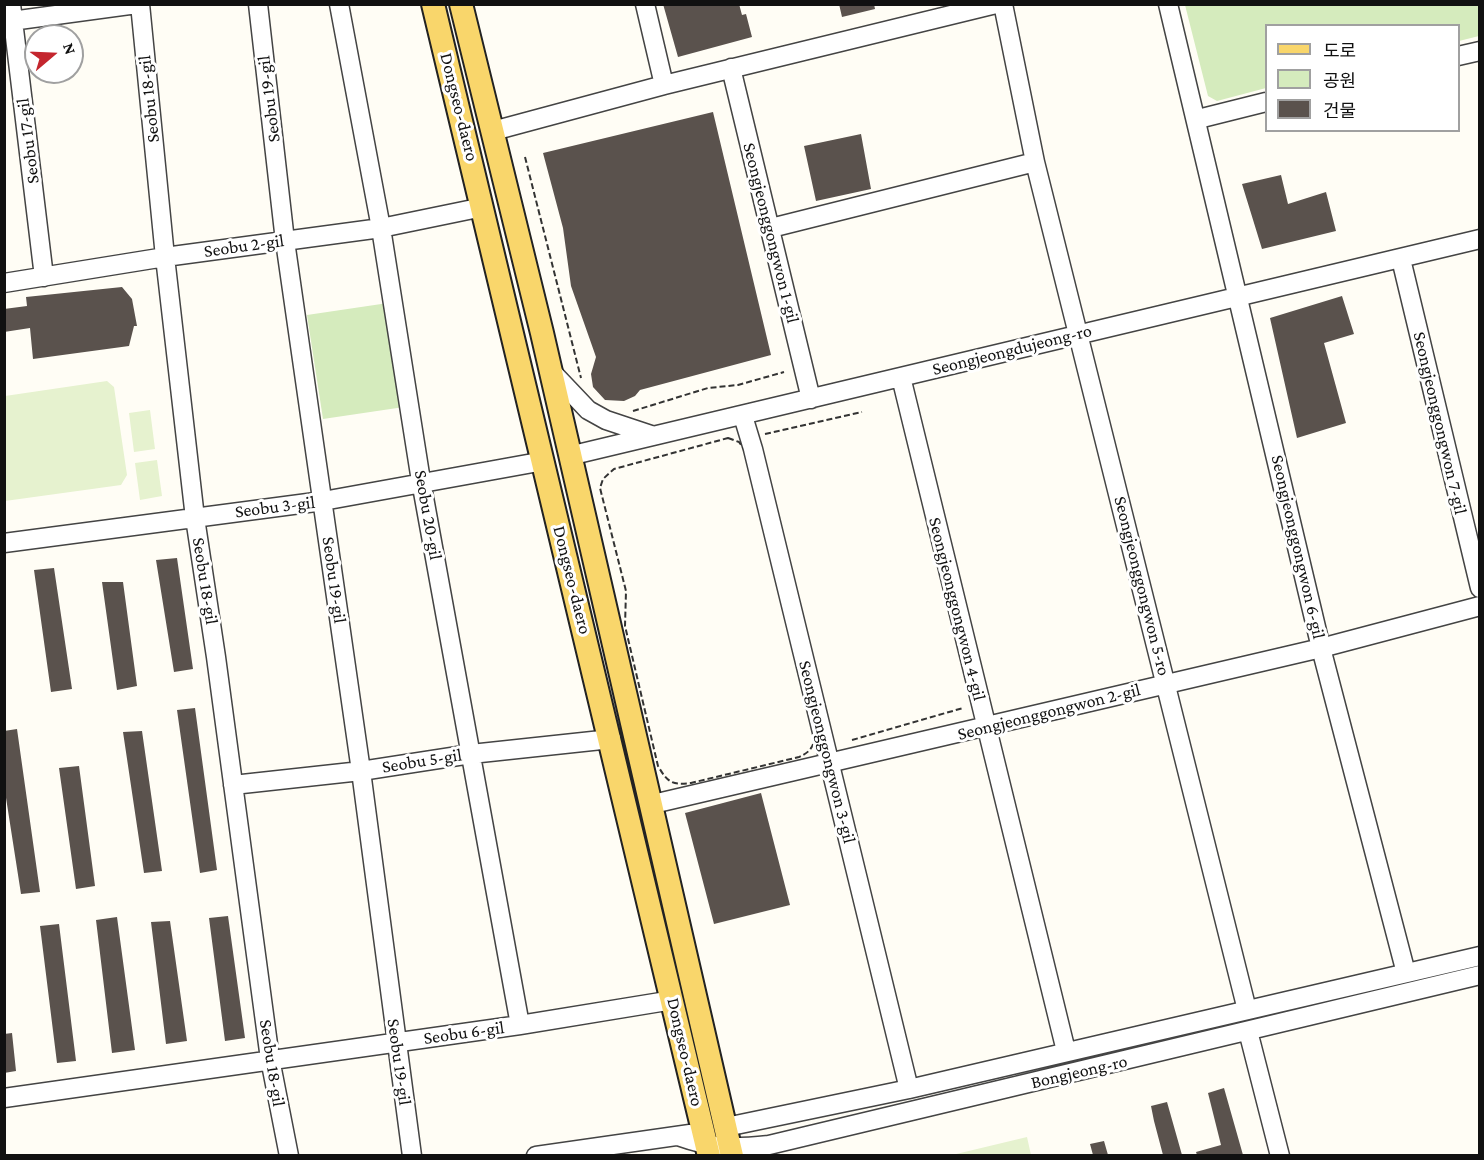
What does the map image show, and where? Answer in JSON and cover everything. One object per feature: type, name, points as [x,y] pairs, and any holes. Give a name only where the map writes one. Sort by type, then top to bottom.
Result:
[{"type":"main road","name":"Dongseo-daero","points":[[434,4],[673,1000],[712,1140],[732,1152]]},
{"type":"main road","name":"Dongseo-daero","points":[[462,4],[653,804],[712,1140]]},
{"type":"main road","name":"Seongjeongdujeong-ro","points":[[544,461],[569,456]]},
{"type":"street","points":[[10,16],[139,4]]},
{"type":"street","name":"Seobu 18-gil","points":[[139,4],[195,518],[270,1059],[289,1155]]},
{"type":"street","name":"Seobu 19-gil","points":[[258,4],[285,241],[361,771],[412,1155]]},
{"type":"street","name":"Seobu 20-gil","points":[[339,4],[381,228],[422,482],[520,1025]]},
{"type":"street","points":[[645,4],[664,85]]},
{"type":"street","points":[[493,131],[731,68],[996,4]]},
{"type":"street","name":"Seongjeonggongwon 5-ro","points":[[1003,4],[1035,162],[1247,1010]]},
{"type":"street","name":"Seongjeonggongwon 6-gil","points":[[1168,4],[1197,118],[1321,648],[1406,973]]},
{"type":"street","name":"Seobu 17-gil","points":[[10,16],[44,277]]},
{"type":"street","points":[[1460,56],[1479,51]]},
{"type":"street","name":"Seongjeonggongwon 1-gil","points":[[731,68],[811,399]]},
{"type":"street","points":[[1197,118],[1265,102]]},
{"type":"street","points":[[771,228],[1035,162]]},
{"type":"street","name":"Seobu 2-gil","points":[[4,283],[165,257],[381,228],[483,207]]},
{"type":"street","name":"Seongjeongdujeong-ro","points":[[569,456],[1479,239]]},
{"type":"street","name":"Seongjeonggongwon 7-gil","points":[[1401,259],[1479,588]]},
{"type":"street","points":[[550,370],[588,410],[606,420],[651,435]]},
{"type":"street","name":"Seongjeonggongwon 4-gil","points":[[901,377],[1066,1051]]},
{"type":"street","name":"Seongjeonggongwon 3-gil","points":[[743,416],[753,449],[909,1089]]},
{"type":"street","name":"Seobu 3-gil","points":[[4,543],[322,501],[544,461]]},
{"type":"street","name":"Seongjeonggongwon 2-gil","points":[[653,804],[986,728],[1166,682],[1321,648],[1479,606]]},
{"type":"street","name":"Seobu 5-gil","points":[[233,785],[361,771],[471,753],[611,739]]},
{"type":"street","name":"Bongjeong-ro","points":[[536,1155],[678,1136],[712,1140],[1066,1051],[1479,956]]},
{"type":"street","name":"Bongjeong-ro","points":[[732,1152],[826,1132],[1479,975]]},
{"type":"street","name":"Seobu 6-gil","points":[[4,1098],[520,1025],[673,1000]]},
{"type":"street","points":[[1248,1031],[1280,1155]]},
{"type":"path","points":[[525,157],[584,387]]},
{"type":"path","points":[[624,413],[708,388],[738,385],[784,372]]},
{"type":"path","points":[[761,442],[762,434],[862,412]]},
{"type":"path","points":[[728,438],[739,442],[746,452],[814,744],[810,752],[799,757],[674,785],[667,782],[658,766],[625,626],[626,591],[600,488],[603,479],[614,469],[728,438]]},
{"type":"path","points":[[847,741],[963,708]]},
{"type":"green space","points":[[1185,5],[1479,5],[1479,36],[1460,41],[1460,24],[1265,24],[1265,88],[1217,101],[1208,96]]},
{"type":"green space","points":[[388,303],[404,407],[323,419],[307,315]]},
{"type":"green space","points":[[107,381],[114,387],[127,475],[121,485],[5,501],[5,396]]},
{"type":"green space","points":[[150,410],[155,449],[134,452],[129,413]]},
{"type":"green space","points":[[157,460],[162,496],[140,500],[135,463]]},
{"type":"green space","points":[[1027,1137],[1031,1155],[952,1155]]},
{"type":"building","points":[[663,4],[739,4],[742,15],[746,14],[752,37],[678,57]]},
{"type":"building","points":[[839,4],[874,4],[875,9],[842,17]]},
{"type":"building","points":[[713,112],[771,355],[640,390],[635,396],[624,401],[605,400],[593,387],[591,374],[596,357],[571,286],[563,228],[543,153]]},
{"type":"building","points":[[861,134],[871,189],[816,201],[804,146]]},
{"type":"building","points":[[1281,175],[1288,204],[1326,192],[1336,231],[1262,249],[1242,184]]},
{"type":"building","points":[[122,287],[132,299],[137,326],[134,326],[129,346],[33,359],[30,328],[4,332],[4,309],[27,306],[26,297]]},
{"type":"building","points":[[1342,296],[1354,334],[1324,343],[1346,423],[1297,438],[1270,318]]},
{"type":"building","points":[[177,558],[193,669],[174,672],[156,560]]},
{"type":"building","points":[[54,568],[72,689],[51,692],[34,570]]},
{"type":"building","points":[[102,582],[123,582],[137,686],[117,690]]},
{"type":"building","points":[[195,708],[217,870],[200,873],[177,710]]},
{"type":"building","points":[[17,729],[40,892],[21,894],[4,785],[4,731]]},
{"type":"building","points":[[142,731],[162,871],[144,873],[123,732]]},
{"type":"building","points":[[79,766],[95,886],[76,889],[59,768]]},
{"type":"building","points":[[761,793],[790,905],[714,924],[685,813]]},
{"type":"building","points":[[228,916],[245,1038],[225,1041],[209,918]]},
{"type":"building","points":[[117,917],[135,1050],[112,1053],[96,920]]},
{"type":"building","points":[[170,921],[187,1041],[166,1044],[151,922]]},
{"type":"building","points":[[59,924],[76,1061],[57,1063],[40,926]]},
{"type":"building","points":[[12,1033],[16,1071],[4,1073],[4,1034]]},
{"type":"building","points":[[1224,1088],[1243,1155],[1197,1155],[1196,1152],[1221,1145],[1208,1093]]},
{"type":"building","points":[[1167,1102],[1182,1155],[1163,1155],[1151,1106]]},
{"type":"building","points":[[1104,1141],[1108,1155],[1093,1155],[1090,1144]]}]
